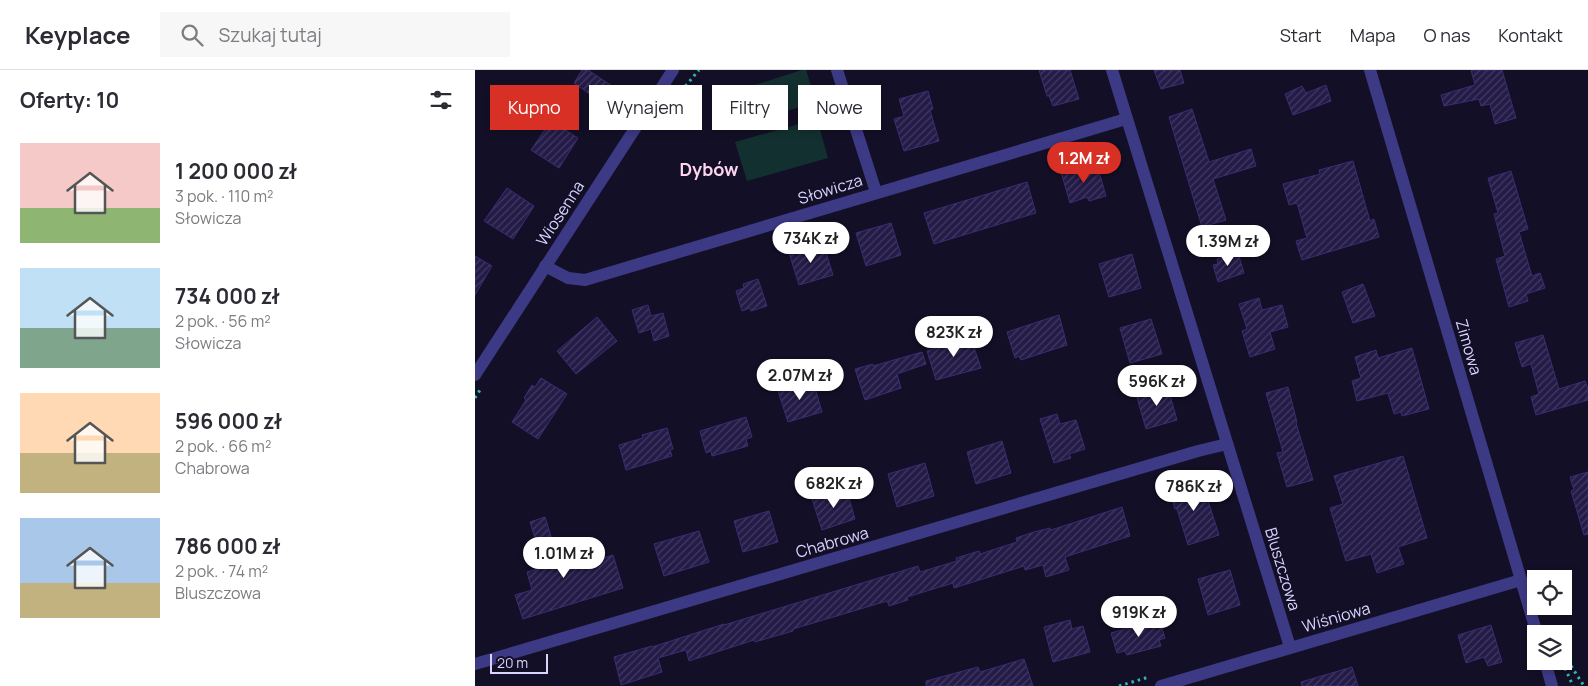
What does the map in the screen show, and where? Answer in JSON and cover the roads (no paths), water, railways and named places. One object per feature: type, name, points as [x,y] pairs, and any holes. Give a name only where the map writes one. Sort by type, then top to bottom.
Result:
[{"type":"street","name":"Wiosenna","points":[[475,375],[673,70]]},
{"type":"street","points":[[837,70],[876,192]]},
{"type":"street","name":"Bluszczowa","points":[[1112,70],[1290,647]]},
{"type":"street","name":"Zimowa","points":[[1370,70],[1534,625]]},
{"type":"street","name":"Słowicza","points":[[545,266],[568,278],[585,280],[1127,118]]},
{"type":"street","name":"Chabrowa","points":[[475,664],[1227,444]]},
{"type":"street","name":"Wiśniowa","points":[[1161,686],[1521,580]]},
{"type":"street","points":[[1548,670],[1552,686]]},
{"type":"district","name":"Dybów","points":[[709,170]]}]
